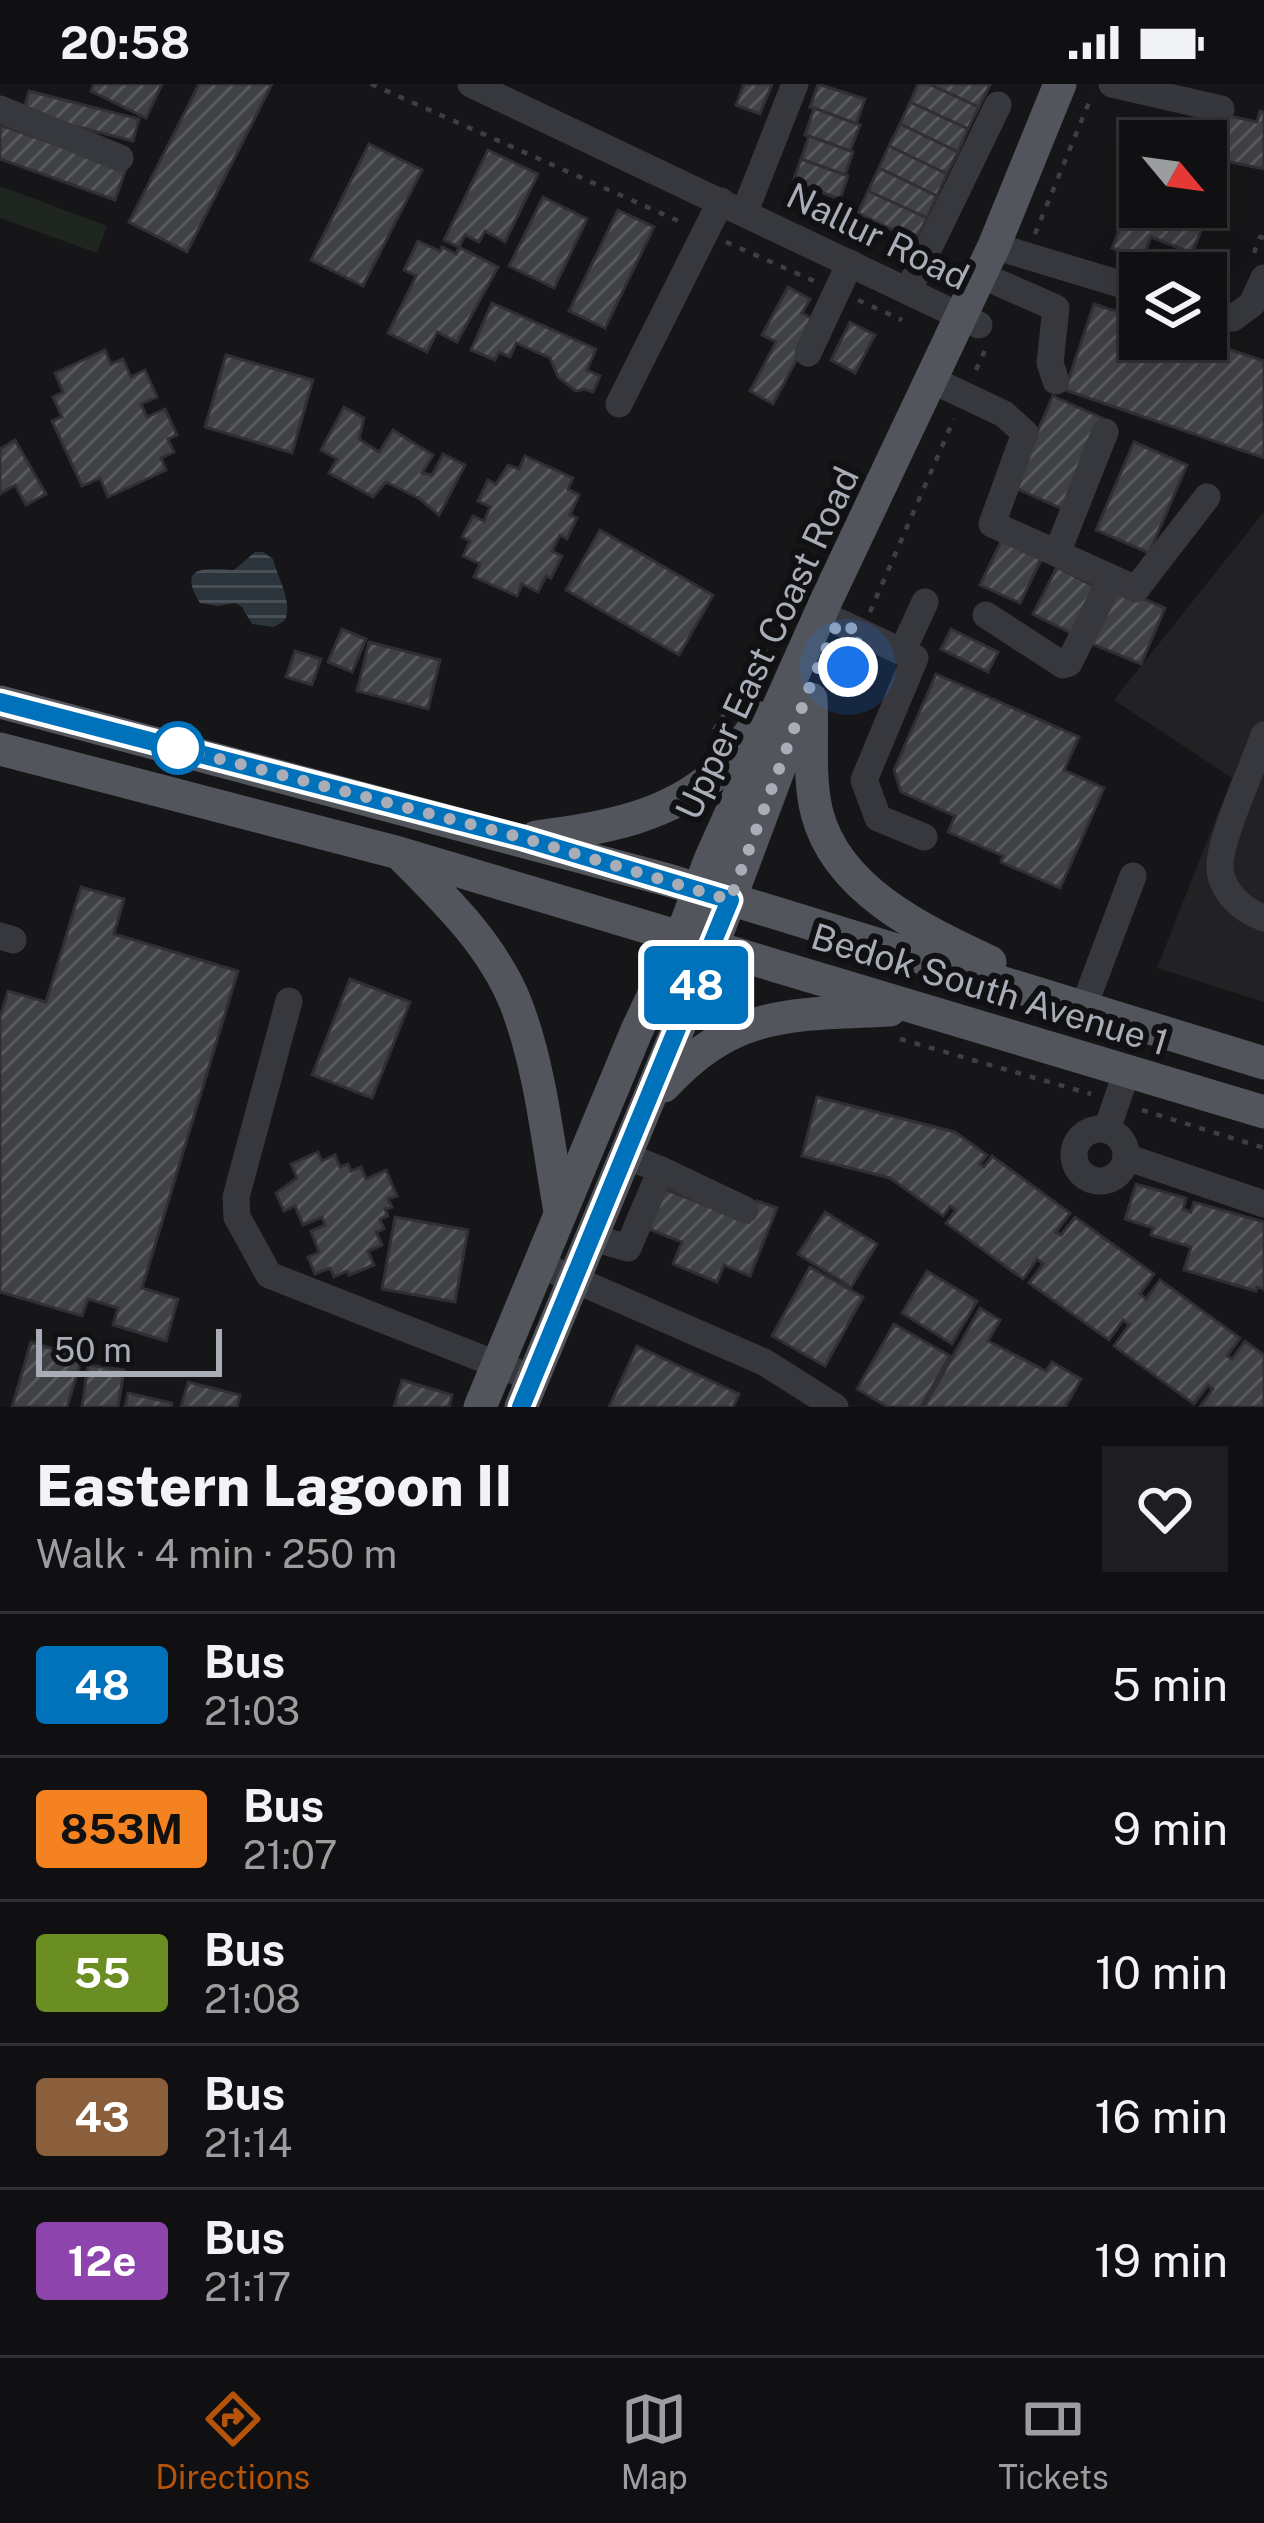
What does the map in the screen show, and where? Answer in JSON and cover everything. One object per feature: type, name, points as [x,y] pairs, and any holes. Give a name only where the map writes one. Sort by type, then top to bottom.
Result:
[{"type":"main road","name":"Upper East Coast Road","points":[[526,1393],[642,1110],[714,895],[842,619],[882,508],[948,388],[1013,246],[1060,84]]},
{"type":"main road","name":"Upper East Coast Road","points":[[978,324],[999,284],[1079,84]]},
{"type":"main road","name":"Upper East Coast Road","points":[[714,895],[823,693],[842,619]]},
{"type":"main road","points":[[523,838],[617,826],[690,794],[722,768],[842,619]]},
{"type":"main road","points":[[823,693],[816,810],[834,850],[860,885],[939,939],[1095,1011]]},
{"type":"main road","name":"Bedok South Avenue 1","points":[[0,702],[523,838],[1264,1063]]},
{"type":"main road","name":"Bedok South Avenue 1","points":[[0,749],[400,853],[697,942],[916,1009],[1122,1086],[1264,1112]]},
{"type":"main road","points":[[400,853],[461,915],[515,1003],[538,1090],[560,1214]]},
{"type":"main road","name":"Upper East Coast Road","points":[[480,1407],[560,1214],[697,942]]},
{"type":"main road","points":[[642,1110],[692,1055],[736,1029],[835,1013],[916,1009]]},
{"type":"street","name":"Nallur Road","points":[[471,84],[978,324]]},
{"type":"street","name":"Nallur Road","points":[[619,404],[705,232],[733,206],[795,84]]},
{"type":"street","points":[[1112,84],[1221,109]]},
{"type":"street","points":[[908,291],[998,105]]},
{"type":"street","points":[[0,109],[120,158]]},
{"type":"street","points":[[1013,246],[1119,283]]},
{"type":"street","points":[[808,353],[850,263]]},
{"type":"street","points":[[1227,316],[1233,318],[1252,304],[1264,278]]},
{"type":"street","points":[[999,284],[1056,308],[1051,364],[1056,381]]},
{"type":"street","points":[[948,388],[1004,414],[1025,433],[992,524],[1111,579],[1136,589],[1207,497]]},
{"type":"street","points":[[1057,553],[1105,432]]},
{"type":"street","points":[[986,615],[1063,665],[1070,663],[1111,579]]},
{"type":"street","points":[[902,652],[925,602]]},
{"type":"street","points":[[842,619],[916,661],[864,780],[879,818],[924,837]]},
{"type":"street","points":[[1264,735],[1220,866],[1237,903],[1264,918]]},
{"type":"street","points":[[1095,1011],[1133,876]]},
{"type":"street","points":[[289,1001],[236,1197],[237,1217],[269,1275],[496,1367],[526,1393]]},
{"type":"street","points":[[1107,1130],[1122,1086]]},
{"type":"street","points":[[1107,1130],[1121,1140],[1126,1156],[1119,1172],[1103,1180],[1085,1176],[1075,1153],[1082,1136],[1107,1130]]},
{"type":"street","points":[[624,1155],[745,1210]]},
{"type":"street","points":[[1126,1156],[1264,1204]]},
{"type":"street","points":[[590,1238],[628,1248],[661,1171]]},
{"type":"street","points":[[539,1264],[764,1362],[835,1407]]},
{"type":"path","points":[[371,84],[911,324]]},
{"type":"path","points":[[1013,246],[1096,84]]},
{"type":"path","points":[[823,693],[842,619],[978,324]]},
{"type":"path","points":[[895,1037],[1122,1086],[1264,1148]]},
{"type":"shaded area","points":[[0,186],[107,226],[97,253],[0,218]]},
{"type":"shaded area","points":[[1264,512],[1264,1002],[1157,968],[1232,778],[1114,700]]},
{"type":"shaded area","points":[[255,552],[273,559],[286,598],[285,620],[274,627],[252,624],[235,603],[200,603],[193,590],[191,581],[199,571],[234,570]]},
{"type":"building","points":[[94,84],[162,84],[146,118],[91,91]]},
{"type":"building","points":[[199,84],[272,84],[187,252],[129,222]]},
{"type":"building","points":[[744,84],[772,84],[760,114],[736,105]]},
{"type":"building","points":[[818,84],[865,99],[856,124],[810,107]]},
{"type":"building","points":[[918,84],[929,84],[979,107],[968,129],[910,102]]},
{"type":"building","points":[[929,84],[987,84],[990,85],[979,107]]},
{"type":"building","points":[[29,91],[139,119],[133,141],[23,113]]},
{"type":"building","points":[[910,102],[968,129],[958,152],[900,124]]},
{"type":"building","points":[[814,108],[860,125],[850,151],[805,135]]},
{"type":"building","points":[[1260,111],[1264,112],[1264,169],[1227,161],[1227,120],[1220,120],[1221,114],[1257,122]]},
{"type":"building","points":[[900,124],[958,152],[947,174],[889,146]]},
{"type":"building","points":[[0,125],[126,169],[115,200],[0,159]]},
{"type":"building","points":[[809,136],[853,152],[845,175],[801,159]]},
{"type":"building","points":[[369,144],[422,170],[363,286],[311,260]]},
{"type":"building","points":[[889,146],[947,174],[937,196],[879,168]]},
{"type":"building","points":[[488,150],[538,174],[505,242],[485,231],[479,242],[465,235],[459,247],[444,240]]},
{"type":"building","points":[[801,159],[848,176],[840,199],[793,182]]},
{"type":"building","points":[[879,168],[937,196],[927,218],[868,191]]},
{"type":"building","points":[[868,191],[927,218],[916,241],[858,213]]},
{"type":"building","points":[[543,197],[587,219],[554,288],[509,266]]},
{"type":"building","points":[[618,210],[654,227],[605,328],[569,311]]},
{"type":"building","points":[[1120,228],[1202,228],[1192,252],[1151,237],[1145,252],[1112,248]]},
{"type":"building","points":[[418,241],[456,254],[459,247],[498,267],[457,342],[437,332],[427,352],[388,333],[416,276],[404,270]]},
{"type":"building","points":[[788,287],[810,299],[802,313],[817,321],[773,404],[750,391],[776,342],[762,335]]},
{"type":"building","points":[[492,303],[596,349],[587,370],[600,376],[593,392],[576,391],[558,377],[550,358],[516,343],[510,357],[499,352],[495,360],[471,350]]},
{"type":"building","points":[[1094,304],[1119,312],[1119,360],[1227,360],[1227,348],[1264,361],[1264,458],[1065,390]]},
{"type":"building","points":[[850,322],[875,335],[855,373],[831,360]]},
{"type":"building","points":[[105,350],[111,364],[123,359],[131,377],[145,370],[157,397],[141,404],[147,417],[165,409],[177,435],[168,439],[174,452],[161,458],[166,470],[108,497],[100,478],[82,486],[52,421],[62,417],[53,397],[63,392],[55,373]]},
{"type":"building","points":[[226,355],[313,380],[292,453],[205,427]]},
{"type":"building","points":[[1053,396],[1104,419],[1065,510],[1013,487]]},
{"type":"building","points":[[344,407],[364,418],[359,439],[379,452],[393,430],[433,455],[422,473],[432,475],[443,454],[465,465],[439,515],[386,482],[373,497],[329,473],[337,459],[321,450]]},
{"type":"building","points":[[15,440],[46,494],[26,505],[15,485],[0,494],[0,449]]},
{"type":"building","points":[[1134,442],[1187,465],[1149,553],[1096,530]]},
{"type":"building","points":[[525,456],[573,478],[568,489],[579,495],[570,515],[577,518],[567,539],[560,535],[552,551],[562,556],[551,578],[546,576],[538,592],[522,584],[517,596],[474,577],[480,564],[463,556],[470,541],[462,537],[473,516],[484,521],[490,507],[478,501],[488,480],[496,484],[508,465],[519,469]]},
{"type":"building","points":[[600,530],[713,595],[679,655],[566,590]]},
{"type":"building","points":[[1003,537],[1043,556],[1020,603],[980,585]]},
{"type":"building","points":[[1057,567],[1097,588],[1073,634],[1033,614]]},
{"type":"building","points":[[1114,586],[1165,608],[1141,664],[1090,643]]},
{"type":"building","points":[[342,629],[366,639],[352,672],[328,662]]},
{"type":"building","points":[[951,629],[998,652],[988,672],[941,649]]},
{"type":"building","points":[[369,642],[440,660],[428,709],[357,691]]},
{"type":"building","points":[[295,651],[321,659],[312,685],[286,677]]},
{"type":"building","points":[[936,674],[1079,737],[1064,770],[1104,788],[1060,888],[948,832],[955,816],[901,792],[894,770]]},
{"type":"building","points":[[81,887],[124,899],[114,934],[238,971],[142,1288],[178,1299],[166,1341],[113,1325],[118,1308],[88,1299],[82,1316],[0,1292],[0,1017],[8,991],[46,1002]]},
{"type":"building","points":[[350,979],[410,1002],[372,1098],[312,1075]]},
{"type":"building","points":[[817,1097],[955,1132],[987,1155],[980,1164],[984,1167],[992,1156],[1070,1213],[1056,1232],[1061,1235],[1075,1217],[1154,1274],[1140,1294],[1146,1299],[1160,1280],[1240,1338],[1227,1356],[1232,1359],[1245,1341],[1264,1355],[1264,1407],[1200,1407],[1213,1389],[1208,1385],[1194,1404],[1114,1346],[1129,1325],[1123,1320],[1109,1340],[1029,1283],[1043,1264],[1037,1259],[1023,1279],[946,1223],[956,1210],[950,1206],[943,1216],[890,1178],[802,1156]]},
{"type":"building","points":[[318,1152],[322,1161],[335,1155],[340,1167],[348,1164],[351,1171],[361,1167],[366,1179],[386,1170],[397,1196],[388,1199],[392,1207],[380,1219],[384,1229],[376,1232],[382,1245],[368,1251],[374,1265],[349,1275],[347,1271],[334,1277],[330,1268],[315,1274],[308,1257],[319,1252],[311,1231],[325,1225],[322,1217],[303,1225],[295,1206],[284,1211],[276,1193],[297,1178],[291,1164]]},
{"type":"building","points":[[1136,1184],[1186,1198],[1183,1209],[1191,1212],[1194,1202],[1264,1222],[1264,1289],[1257,1287],[1256,1291],[1184,1270],[1191,1247],[1151,1235],[1153,1228],[1125,1219]]},
{"type":"building","points":[[662,1188],[749,1222],[757,1201],[777,1208],[750,1276],[724,1265],[717,1282],[673,1264],[682,1242],[646,1228]]},
{"type":"building","points":[[825,1212],[877,1244],[851,1287],[798,1254]]},
{"type":"building","points":[[395,1217],[468,1230],[455,1302],[382,1289]]},
{"type":"building","points":[[810,1267],[863,1297],[825,1366],[772,1336]]},
{"type":"building","points":[[927,1271],[977,1301],[952,1344],[902,1313]]},
{"type":"building","points":[[980,1308],[1000,1320],[988,1341],[1046,1371],[1052,1362],[1081,1379],[1065,1407],[924,1407]]},
{"type":"building","points":[[894,1324],[950,1356],[921,1407],[888,1407],[857,1389]]},
{"type":"building","points":[[31,1342],[82,1358],[67,1407],[12,1407]]},
{"type":"building","points":[[637,1346],[739,1394],[733,1407],[609,1407]]},
{"type":"building","points":[[88,1365],[124,1370],[118,1407],[82,1407]]},
{"type":"building","points":[[402,1380],[452,1395],[449,1407],[394,1407]]},
{"type":"building","points":[[188,1382],[240,1395],[237,1407],[181,1407]]},
{"type":"building","points":[[128,1393],[172,1403],[171,1407],[125,1407]]},
{"type":"bus line","name":"48","points":[[0,702],[523,838],[730,900],[521,1407]]},
{"type":"route","points":[[178,748],[523,838],[730,900],[838,622],[861,633],[848,667]]}]
